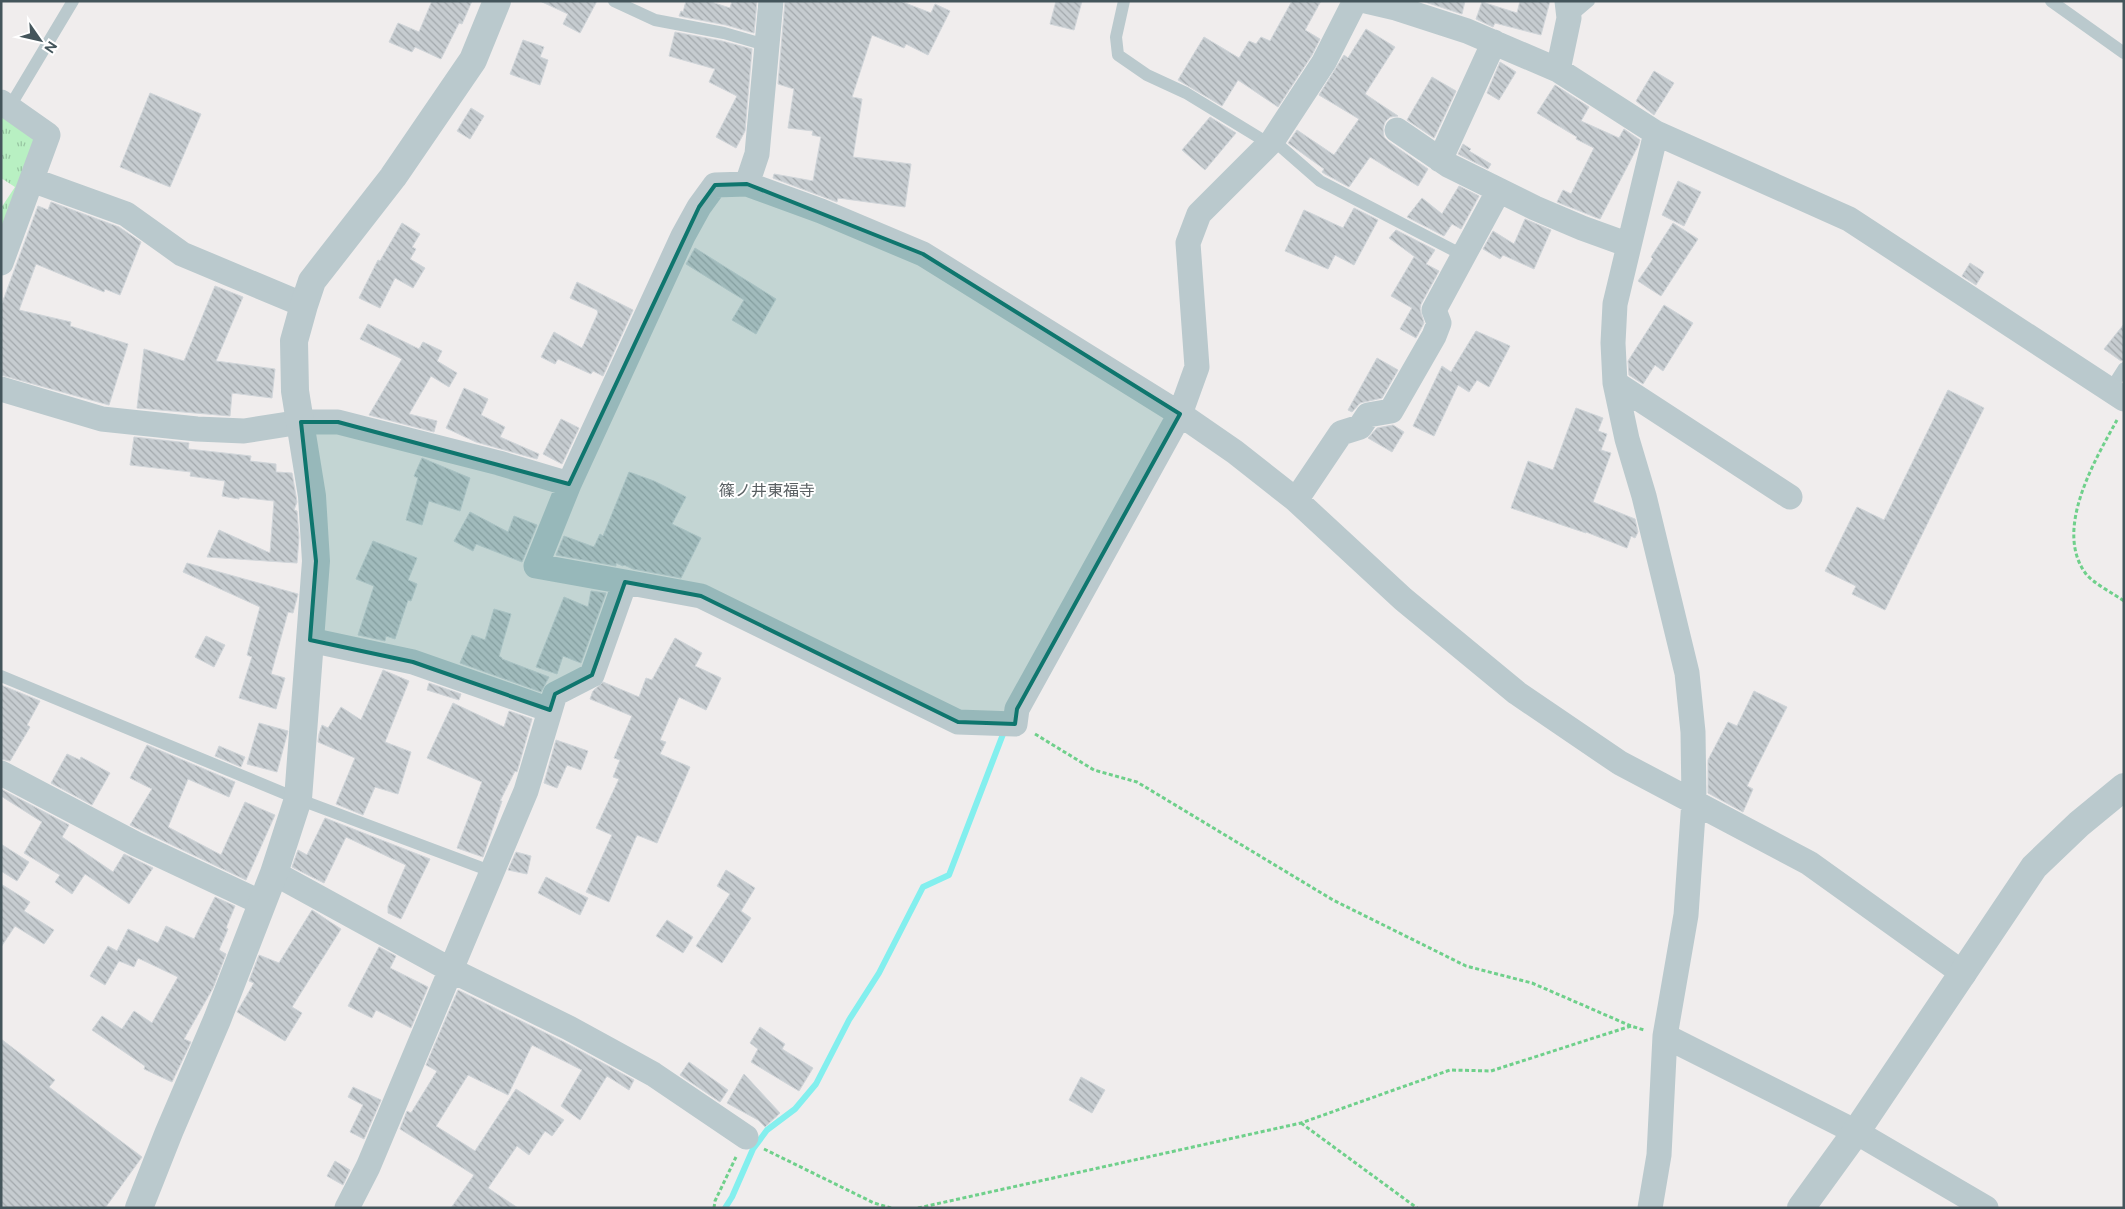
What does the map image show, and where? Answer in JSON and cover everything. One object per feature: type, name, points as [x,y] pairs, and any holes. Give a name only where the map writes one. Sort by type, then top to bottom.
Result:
[{"type":"street","points":[[139,1208],[168,1132],[217,1020],[274,873],[298,799],[316,561],[312,496],[295,391],[294,342],[304,305],[312,281],[393,177],[473,60],[497,1]]},
{"type":"street","points":[[747,184],[757,154],[771,1]]},
{"type":"street","points":[[1354,1],[1324,62],[1273,140],[1199,214],[1188,242],[1197,367],[1180,414],[1017,709],[1015,724],[958,722],[701,596],[536,566],[570,484],[679,245],[699,207],[715,185],[747,184],[821,211],[923,254],[1180,414],[1235,452],[1296,500],[1403,599],[1517,693],[1620,763],[1694,800],[1809,863],[1964,974]]},
{"type":"street","points":[[1366,1],[1396,8],[1458,28],[1558,70],[1656,134],[1849,219],[2118,401]]},
{"type":"street","points":[[1558,70],[1568,9]]},
{"type":"street","points":[[1440,160],[1494,42]]},
{"type":"street","points":[[1,263],[48,135],[5,105]]},
{"type":"street","points":[[1397,130],[1440,160],[1499,190],[1582,228],[1629,244]]},
{"type":"street","points":[[1650,1208],[1659,1155],[1665,1036],[1686,915],[1694,800],[1693,732],[1687,673],[1644,496],[1627,439],[1615,383],[1613,344],[1615,304],[1656,134]]},
{"type":"street","points":[[32,180],[126,214],[182,254],[304,305]]},
{"type":"street","points":[[1296,500],[1341,433],[1360,427],[1368,415],[1391,412],[1434,336],[1439,323],[1434,310],[1499,190]]},
{"type":"street","points":[[1615,383],[1790,497]]},
{"type":"street","points":[[1,389],[102,419],[198,429],[244,431],[301,422],[338,422],[499,463],[570,484]]},
{"type":"street","points":[[347,1208],[368,1167],[526,791],[555,694],[592,675],[625,582]]},
{"type":"street","points":[[310,640],[413,662],[550,710]]},
{"type":"street","points":[[1,774],[136,844],[262,903]]},
{"type":"street","points":[[1801,1208],[1856,1132],[2034,868],[2079,824],[2118,800]]},
{"type":"street","points":[[274,873],[451,970],[569,1028],[652,1074],[755,1143]]},
{"type":"street","points":[[1665,1036],[1856,1132],[1986,1208]]},
{"type":"lane","points":[[5,105],[73,1]]},
{"type":"lane","points":[[614,1],[655,20],[724,33],[766,45]]},
{"type":"lane","points":[[1124,1],[1116,37],[1118,55],[1147,75],[1186,93],[1263,140],[1273,140],[1320,182],[1453,250],[1466,251]]},
{"type":"lane","points":[[1568,9],[1589,1]]},
{"type":"lane","points":[[2051,1],[2124,53]]},
{"type":"lane","points":[[2118,401],[2124,368]]},
{"type":"lane","points":[[1,676],[298,799],[493,872]]},
{"type":"path","points":[[2118,401],[2090,469],[2076,513],[2074,547],[2086,574],[2124,601]]},
{"type":"path","points":[[1015,724],[1094,770],[1137,782],[1333,900],[1466,966],[1532,983],[1631,1026],[1665,1036]]},
{"type":"path","points":[[918,1208],[1301,1123],[1450,1070],[1492,1071],[1631,1026]]},
{"type":"path","points":[[1301,1123],[1417,1208]]},
{"type":"path","points":[[714,1208],[715,1201],[755,1143],[874,1203],[891,1208]]},
{"type":"highlighted area","points":[[747,184],[923,254],[1180,414],[1017,709],[1015,724],[958,722],[701,596],[625,582],[592,675],[555,694],[550,710],[413,662],[310,640],[316,561],[301,422],[338,422],[569,484],[699,207],[715,185]]},
{"type":"green space","points":[[1,112],[40,140],[1,250],[1,208],[15,187],[1,178]]},
{"type":"building","points":[[432,1],[472,1],[462,24],[459,23],[441,59],[415,47],[412,52],[389,42],[398,23],[419,32]]},
{"type":"building","points":[[540,1],[597,1],[580,33],[563,24],[568,14]]},
{"type":"building","points":[[686,1],[708,1],[730,8],[732,1],[757,1],[754,33],[726,25],[679,16],[681,11],[683,12]]},
{"type":"building","points":[[785,1],[900,1],[931,13],[935,4],[950,11],[928,55],[906,44],[904,48],[872,35],[852,97],[862,99],[853,157],[911,164],[905,207],[838,198],[837,202],[773,178],[774,174],[813,181],[821,137],[812,135],[813,131],[788,128],[794,89],[778,84]]},
{"type":"building","points":[[1056,1],[1082,1],[1074,30],[1050,24]]},
{"type":"building","points":[[1292,1],[1321,1],[1305,30],[1320,39],[1312,55],[1278,107],[1238,80],[1222,106],[1178,80],[1204,37],[1239,58],[1249,41],[1256,44],[1261,37],[1270,41]]},
{"type":"building","points":[[1422,1],[1465,1],[1462,14]]},
{"type":"building","points":[[1520,1],[1550,1],[1541,35],[1495,23],[1493,27],[1476,19],[1482,2],[1517,13]]},
{"type":"building","points":[[1366,29],[1395,47],[1365,94],[1398,116],[1390,117],[1385,122],[1383,129],[1384,137],[1428,169],[1418,186],[1370,157],[1349,187],[1322,172],[1324,169],[1288,143],[1297,130],[1334,155],[1359,119],[1319,95],[1344,55],[1348,58]]},
{"type":"building","points":[[675,32],[752,49],[745,131],[736,148],[716,137],[737,96],[709,82],[715,69],[669,56]]},
{"type":"building","points":[[523,40],[544,47],[540,57],[548,60],[540,85],[510,74]]},
{"type":"building","points":[[1500,62],[1516,72],[1499,100],[1487,93]]},
{"type":"building","points":[[1654,71],[1674,83],[1654,115],[1636,101]]},
{"type":"building","points":[[1432,77],[1456,91],[1434,138],[1407,120]]},
{"type":"building","points":[[1555,85],[1589,107],[1581,121],[1619,138],[1624,129],[1640,140],[1600,219],[1557,202],[1563,190],[1571,194],[1594,148],[1576,139],[1577,137],[1537,113]]},
{"type":"building","points":[[150,93],[201,114],[170,187],[120,167]]},
{"type":"building","points":[[471,108],[484,116],[470,139],[457,131]]},
{"type":"building","points":[[1210,117],[1236,133],[1205,170],[1182,150]]},
{"type":"building","points":[[1463,144],[1471,149],[1469,151],[1491,164],[1488,169],[1458,154]]},
{"type":"building","points":[[1678,181],[1701,192],[1684,226],[1662,215]]},
{"type":"building","points":[[1459,186],[1479,196],[1461,229],[1452,224],[1444,236],[1407,217],[1422,198],[1442,214]]},
{"type":"building","points":[[51,202],[119,227],[141,242],[120,295],[105,289],[104,292],[36,264],[19,310],[71,322],[70,326],[128,344],[109,405],[1,375],[1,306],[38,206],[48,210]]},
{"type":"building","points":[[1354,208],[1378,220],[1354,265],[1335,255],[1328,269],[1285,251],[1304,210],[1343,228]]},
{"type":"building","points":[[1525,219],[1551,230],[1534,269],[1503,255],[1500,259],[1483,249],[1493,231],[1514,244]]},
{"type":"building","points":[[402,223],[420,234],[412,247],[416,249],[410,259],[425,268],[413,288],[395,278],[380,308],[359,298],[378,260],[380,261]]},
{"type":"building","points":[[1673,223],[1698,239],[1661,296],[1638,281]]},
{"type":"building","points":[[1396,230],[1435,250],[1426,264],[1439,271],[1421,304],[1420,309],[1424,323],[1416,338],[1400,329],[1412,308],[1391,296],[1414,257],[1422,262],[1389,238]]},
{"type":"building","points":[[695,248],[776,299],[756,334],[732,320],[744,300],[686,264]]},
{"type":"building","points":[[1970,263],[1984,272],[1976,285],[1962,276]]},
{"type":"building","points":[[577,282],[633,310],[603,376],[593,371],[591,374],[558,359],[555,364],[541,357],[554,332],[582,348],[598,313],[597,310],[570,298]]},
{"type":"building","points":[[215,286],[243,297],[216,361],[275,369],[272,398],[232,393],[230,416],[137,408],[144,349],[184,361]]},
{"type":"building","points":[[1664,305],[1693,323],[1663,371],[1655,365],[1643,384],[1629,375],[1628,361]]},
{"type":"building","points":[[368,324],[419,349],[423,342],[442,351],[437,361],[457,373],[449,387],[431,376],[409,414],[437,421],[434,432],[369,415],[402,359],[360,339]]},
{"type":"building","points":[[2124,324],[2124,360],[2121,361],[2104,349]]},
{"type":"building","points":[[1476,331],[1510,346],[1489,387],[1477,380],[1469,392],[1458,385],[1434,436],[1413,426],[1442,366],[1451,372]]},
{"type":"building","points":[[1377,358],[1398,370],[1382,398],[1360,403],[1352,412],[1348,410]]},
{"type":"building","points":[[464,388],[488,399],[481,415],[505,427],[500,437],[539,454],[537,459],[476,442],[446,428]]},
{"type":"building","points":[[1948,390],[1984,408],[1885,610],[1852,594],[1856,586],[1825,571],[1857,507],[1884,520]]},
{"type":"building","points":[[1576,408],[1603,418],[1598,431],[1607,434],[1601,450],[1611,453],[1593,502],[1635,519],[1638,532],[1635,538],[1631,536],[1627,548],[1586,532],[1511,508],[1528,461],[1553,470]]},
{"type":"building","points":[[561,419],[579,428],[562,464],[543,454]]},
{"type":"building","points":[[1393,425],[1404,432],[1392,452],[1368,438],[1377,428]]},
{"type":"building","points":[[134,437],[189,443],[188,449],[251,456],[250,461],[276,464],[276,472],[292,473],[297,502],[294,510],[297,511],[299,537],[297,563],[207,557],[219,530],[270,553],[274,501],[222,496],[225,481],[190,476],[191,472],[130,465]]},
{"type":"building","points":[[422,458],[470,478],[460,511],[429,501],[422,525],[406,520],[418,478],[414,476]]},
{"type":"building","points":[[629,472],[654,481],[686,497],[672,524],[701,538],[681,578],[633,569],[616,563],[616,566],[556,555],[564,536],[594,547],[600,534],[603,536]]},
{"type":"building","points":[[470,512],[508,532],[514,516],[537,525],[522,562],[476,544],[473,551],[454,541]]},
{"type":"building","points":[[373,541],[417,558],[408,580],[417,584],[411,601],[408,600],[395,639],[386,636],[385,641],[358,635],[374,586],[356,579]]},
{"type":"building","points":[[187,563],[298,594],[293,613],[288,612],[271,674],[285,678],[276,709],[239,698],[252,657],[247,655],[260,607],[183,572]]},
{"type":"building","points":[[591,591],[606,593],[581,663],[563,656],[557,674],[536,667],[564,597],[588,607]]},
{"type":"building","points":[[494,609],[511,614],[499,656],[502,659],[549,677],[541,692],[460,663],[472,635],[485,640]]},
{"type":"building","points":[[206,636],[225,645],[214,667],[195,657]]},
{"type":"building","points":[[675,638],[702,653],[695,666],[721,678],[706,710],[679,697],[660,740],[666,742],[660,754],[690,767],[657,843],[637,835],[609,902],[586,892],[612,835],[596,828],[619,779],[613,777],[620,760],[614,758],[632,716],[590,699],[593,691],[603,682],[639,697],[646,678],[652,680]]},
{"type":"building","points":[[383,670],[409,681],[385,742],[411,752],[398,794],[375,787],[363,815],[336,804],[355,758],[318,742],[319,734],[322,725],[328,728],[341,707],[361,720]]},
{"type":"building","points":[[429,683],[461,694],[459,700],[427,690]]},
{"type":"building","points":[[1,685],[40,701],[27,725],[30,727],[10,761],[1,759]]},
{"type":"building","points":[[1754,691],[1787,707],[1747,786],[1753,789],[1743,812],[1708,793],[1708,760],[1728,722],[1737,726]]},
{"type":"building","points":[[453,703],[504,727],[509,711],[532,719],[517,772],[515,771],[500,801],[502,801],[483,857],[457,848],[482,782],[427,758]]},
{"type":"building","points":[[259,723],[288,731],[277,772],[247,764]]},
{"type":"building","points":[[556,740],[588,751],[581,770],[567,765],[557,788],[544,783]]},
{"type":"building","points":[[147,745],[235,782],[229,797],[188,779],[168,827],[221,855],[245,802],[275,815],[246,880],[130,825],[152,789],[130,778]]},
{"type":"building","points":[[219,746],[245,757],[241,767],[215,756]]},
{"type":"building","points":[[67,754],[80,760],[81,757],[110,773],[92,805],[51,783]]},
{"type":"building","points":[[1,789],[69,825],[62,837],[113,872],[124,854],[153,868],[129,904],[85,874],[72,894],[55,882],[60,875],[24,853],[42,822],[1,796]]},
{"type":"building","points":[[325,818],[430,859],[401,919],[388,913],[388,906],[406,865],[346,837],[324,883],[292,867],[298,850],[307,855]]},
{"type":"building","points":[[1,844],[29,862],[17,881],[1,871]]},
{"type":"building","points":[[516,852],[531,856],[527,874],[508,870]]},
{"type":"building","points":[[726,870],[755,888],[741,911],[751,918],[722,963],[696,946],[730,894],[717,886]]},
{"type":"building","points":[[546,877],[588,898],[580,915],[538,893]]},
{"type":"building","points":[[1,884],[30,902],[24,911],[54,930],[44,944],[15,926],[1,947]]},
{"type":"building","points":[[215,897],[235,906],[219,950],[226,954],[213,988],[184,1039],[191,1042],[172,1082],[144,1069],[145,1066],[92,1030],[102,1016],[122,1029],[134,1011],[152,1023],[178,977],[138,958],[134,967],[119,961],[105,985],[90,976],[108,946],[117,951],[128,929],[158,943],[166,926],[194,939]]},
{"type":"building","points":[[312,910],[341,929],[292,1007],[302,1013],[285,1041],[237,1012],[254,983],[249,981],[259,955],[279,963]]},
{"type":"building","points":[[667,920],[693,937],[683,953],[656,936]]},
{"type":"building","points":[[379,947],[396,956],[390,968],[428,987],[411,1028],[376,1010],[372,1018],[348,1006]]},
{"type":"building","points":[[458,990],[562,1041],[634,1080],[629,1090],[607,1076],[580,1120],[561,1106],[582,1070],[532,1045],[508,1095],[468,1075],[436,1126],[475,1151],[516,1089],[564,1120],[552,1136],[545,1131],[529,1155],[517,1146],[488,1188],[518,1208],[451,1208],[474,1175],[400,1129],[407,1111],[411,1113],[437,1071],[426,1065]]},
{"type":"building","points":[[760,1027],[785,1044],[782,1049],[813,1068],[799,1091],[751,1062],[758,1049],[750,1043]]},
{"type":"building","points":[[1,1039],[55,1080],[49,1087],[142,1157],[105,1208],[1,1208]]},
{"type":"building","points":[[689,1062],[728,1090],[720,1102],[680,1075]]},
{"type":"building","points":[[744,1074],[780,1113],[765,1127],[758,1120],[727,1103]]},
{"type":"building","points":[[1081,1077],[1105,1090],[1092,1113],[1069,1100]]},
{"type":"building","points":[[353,1087],[381,1100],[364,1139],[350,1132],[363,1105],[348,1097]]},
{"type":"building","points":[[335,1161],[350,1170],[343,1185],[327,1176]]},
{"type":"waterway","points":[[725,1208],[732,1197],[753,1149],[767,1130],[795,1109],[816,1084],[849,1020],[879,973],[923,887],[949,875],[1005,729]]},
{"type":"district","name":"篠ノ井東福寺","points":[[767,490]]}]
